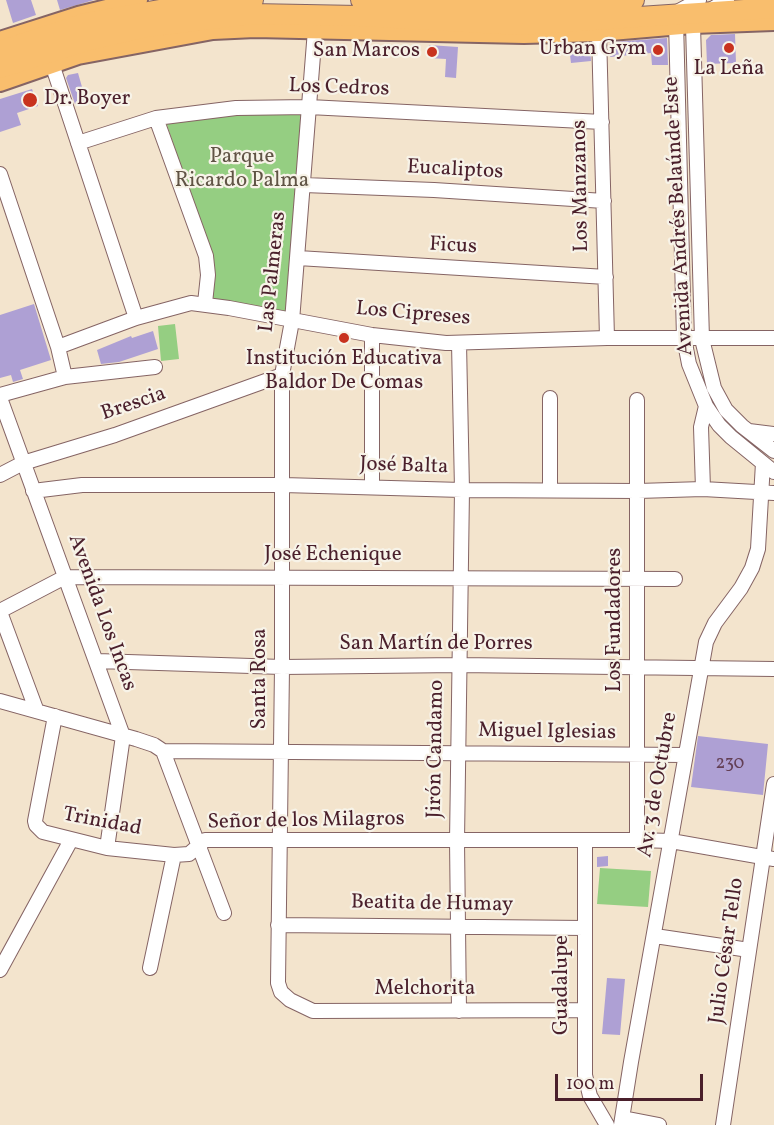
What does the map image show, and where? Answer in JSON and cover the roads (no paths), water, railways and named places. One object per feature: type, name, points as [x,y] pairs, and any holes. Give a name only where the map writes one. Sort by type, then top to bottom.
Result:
[{"type":"highway","points":[[0,51],[85,23],[183,6],[254,0]]},
{"type":"highway","points":[[361,0],[488,8],[541,7],[634,0]]},
{"type":"highway","points":[[0,68],[86,40],[146,27],[252,14],[359,16],[519,25],[682,22],[704,5],[774,8]]},
{"type":"main road","points":[[0,40],[78,15],[139,0]]},
{"type":"main road","points":[[0,83],[78,56],[213,31],[315,30],[478,36],[599,33],[682,22],[774,22]]},
{"type":"street","points":[[704,5],[727,0]]},
{"type":"street","name":"Avenida Andrés Belaúnde Este","points":[[682,22],[684,338],[688,364],[706,406],[719,425],[768,468]]},
{"type":"street","name":"Avenida Andrés Belaúnde Este","points":[[682,22],[702,339],[714,388],[726,410],[774,452]]},
{"type":"street","name":"Las Palmeras","points":[[282,375],[292,321],[315,30]]},
{"type":"street","name":"Los Manzanos","points":[[599,33],[607,338]]},
{"type":"street","points":[[52,64],[136,318]]},
{"type":"street","name":"Los Cedros","points":[[78,143],[156,118],[236,108],[309,107],[602,122]]},
{"type":"street","points":[[156,118],[206,256],[208,275],[205,303]]},
{"type":"street","points":[[0,174],[58,347],[65,377]]},
{"type":"street","name":"Eucaliptos","points":[[304,185],[434,190],[604,201]]},
{"type":"street","name":"Ficus","points":[[298,258],[606,277]]},
{"type":"street","name":"Los Cipreses","points":[[58,347],[136,318],[191,303],[205,303],[372,335],[446,344],[607,338],[774,338]]},
{"type":"street","points":[[372,335],[372,486]]},
{"type":"street","name":"Jirón Candamo","points":[[459,343],[462,490],[457,841],[459,1011]]},
{"type":"street","points":[[0,397],[65,377],[155,367]]},
{"type":"street","name":"Brescia","points":[[0,475],[23,463],[115,435],[282,375]]},
{"type":"street","name":"Santa Rosa","points":[[278,983],[282,667],[282,375]]},
{"type":"street","name":"Avenida Los Incas","points":[[0,397],[123,736],[106,848]]},
{"type":"street","points":[[550,398],[550,490]]},
{"type":"street","name":"Los Fundadores","points":[[637,400],[637,840]]},
{"type":"street","points":[[703,489],[701,426],[706,406]]},
{"type":"street","points":[[731,437],[748,430],[774,434]]},
{"type":"street","name":"Av. 3 de Octubre","points":[[622,1122],[700,668],[706,642],[715,623],[741,588],[752,568],[758,549],[760,493],[768,468]]},
{"type":"street","name":"José Balta","points":[[33,491],[82,485],[283,485],[462,490],[703,489],[774,494]]},
{"type":"street","name":"José Echenique","points":[[0,611],[65,577],[675,579]]},
{"type":"street","points":[[0,611],[36,710]]},
{"type":"street","name":"San Martín de Porres","points":[[97,662],[282,667],[459,665],[774,669]]},
{"type":"street","name":"Miguel Iglesias","points":[[0,701],[154,745],[163,750],[685,755]]},
{"type":"street","name":"Trinidad","points":[[55,716],[34,821],[43,832],[106,848],[174,855],[189,854],[195,851],[198,845]]},
{"type":"street","points":[[163,750],[224,913]]},
{"type":"street","name":"Julio César Tello","points":[[723,1125],[749,950],[768,858],[774,784]]},
{"type":"street","name":"Señor de los Milagros","points":[[198,845],[205,840],[280,839],[637,840],[671,841],[768,858]]},
{"type":"street","points":[[0,970],[71,840]]},
{"type":"street","name":"Guadalupe","points":[[585,840],[584,1059],[586,1085],[607,1125]]},
{"type":"street","points":[[150,968],[174,855]]},
{"type":"street","name":"Beatita de Humay","points":[[278,925],[585,928]]},
{"type":"street","points":[[655,936],[749,950]]},
{"type":"street","name":"Melchorita","points":[[278,983],[281,992],[290,1000],[313,1011],[584,1010]]},
{"type":"street","points":[[622,1122],[659,1125]]},
{"type":"place","name":"La Leña","points":[[729,48]]},
{"type":"place","name":"Urban Gym","points":[[658,50]]},
{"type":"place","name":"San Marcos","points":[[432,52]]},
{"type":"place","name":"Dr. Boyer","points":[[30,100]]},
{"type":"place","name":"Institución Educativa Baldor De Comas","points":[[344,338]]},
{"type":"park label","name":"Parque Ricardo Palma","points":[[242,170]]}]
